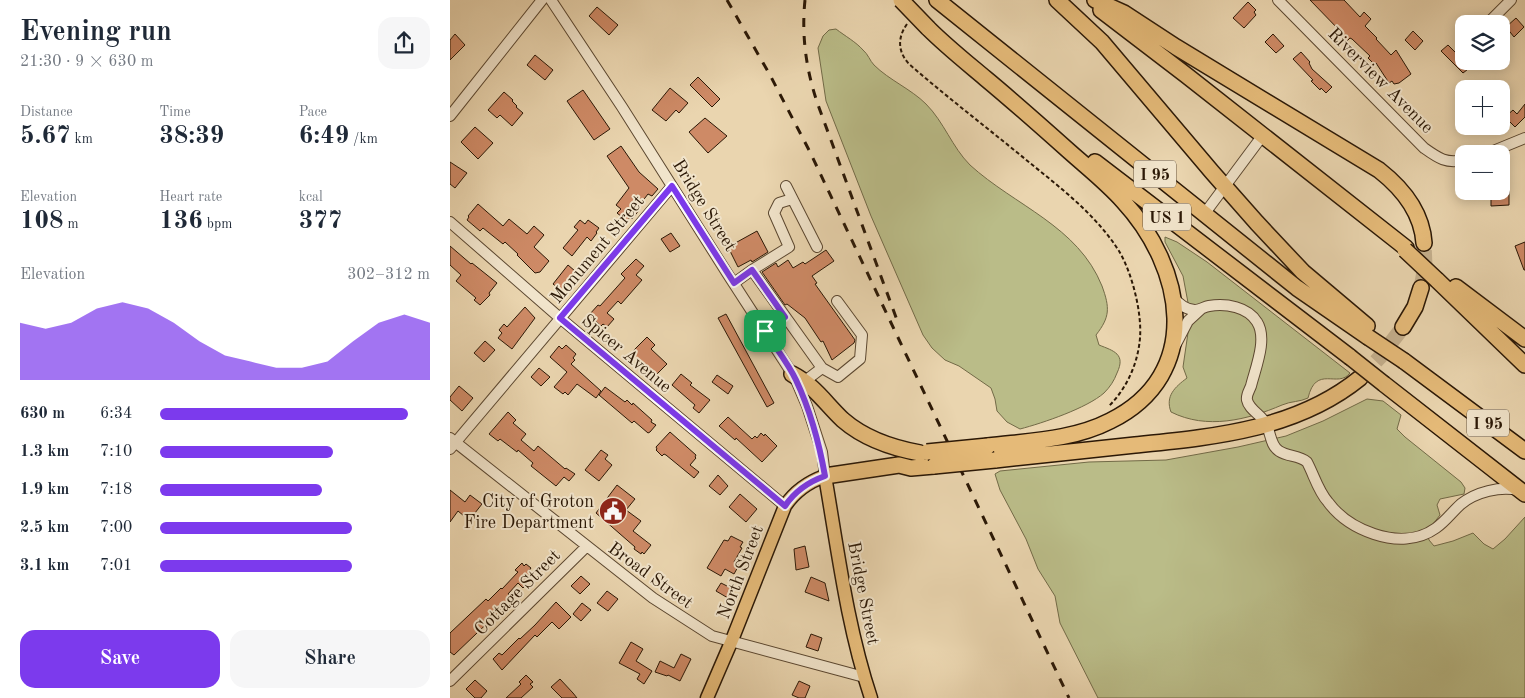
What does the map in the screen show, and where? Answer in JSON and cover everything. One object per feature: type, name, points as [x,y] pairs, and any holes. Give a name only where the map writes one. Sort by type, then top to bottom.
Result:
[{"type":"highway","name":"US 1","points":[[901,0],[928,28],[984,77],[1523,492]]},
{"type":"highway","points":[[1057,0],[1102,42],[1225,186],[1303,272],[1371,334]]},
{"type":"highway","points":[[1088,0],[1404,247],[1437,276],[1525,365]]},
{"type":"highway","points":[[1095,0],[1124,13],[1176,47],[1379,170],[1396,185],[1408,200],[1419,221],[1424,243]]},
{"type":"highway","name":"I 95","points":[[941,3],[1297,288],[1371,334],[1399,358],[1452,395],[1525,451]]},
{"type":"highway","points":[[898,465],[908,456],[1064,436],[1088,430],[1111,421],[1132,408],[1146,395],[1161,376],[1172,352],[1175,326],[1172,296],[1165,272],[1144,227],[1124,201],[1097,175],[984,77]]},
{"type":"highway","points":[[1437,276],[1525,339]]},
{"type":"highway","points":[[1404,327],[1415,307],[1421,288]]},
{"type":"highway","points":[[799,377],[818,392],[842,418],[862,434],[888,446],[923,453]]},
{"type":"highway","points":[[825,476],[898,465],[908,468],[934,466],[1201,438],[1267,424],[1313,408],[1335,396],[1360,378]]},
{"type":"highway","points":[[1452,395],[1483,409],[1525,439]]},
{"type":"main road","name":"North Street","points":[[707,698],[785,506],[803,486],[825,476]]},
{"type":"main road","name":"Bridge Street","points":[[825,476],[838,560],[854,640],[871,698]]},
{"type":"street","points":[[450,116],[542,0]]},
{"type":"street","name":"Bridge Street","points":[[551,0],[765,331],[799,377],[822,452],[825,476]]},
{"type":"street","name":"Riverview Avenue","points":[[1278,0],[1424,148],[1441,160],[1455,162]]},
{"type":"street","points":[[1495,15],[1511,0]]},
{"type":"street","points":[[1205,213],[1263,136]]},
{"type":"street","points":[[1508,145],[1525,138]]},
{"type":"street","name":"Monument Street","points":[[452,443],[672,186]]},
{"type":"street","points":[[786,186],[818,247]]},
{"type":"street","points":[[734,283],[789,247],[774,213],[779,203],[792,199]]},
{"type":"street","name":"Spicer Avenue","points":[[450,222],[560,318],[785,506]]},
{"type":"street","points":[[752,270],[822,368],[838,377],[860,359],[862,335],[837,301]]},
{"type":"street","points":[[1172,296],[1184,307],[1194,310],[1218,305],[1234,306],[1246,312],[1257,322],[1260,329],[1261,347],[1247,400],[1248,404],[1267,424],[1274,447],[1287,455],[1302,458],[1307,462],[1324,497],[1334,509],[1354,525],[1381,536],[1398,539],[1415,538],[1435,529],[1469,499],[1494,489],[1510,488],[1523,492]]},
{"type":"street","points":[[1172,352],[1188,321],[1202,308]]},
{"type":"street","points":[[765,331],[785,317]]},
{"type":"street","points":[[799,377],[822,368]]},
{"type":"street","name":"Broad Street","points":[[452,443],[652,598],[712,636],[864,677]]},
{"type":"street","name":"Cottage Street","points":[[450,681],[586,547]]},
{"type":"path","points":[[908,22],[901,35],[900,46],[909,64],[1071,197],[1108,236],[1122,256],[1139,313],[1139,345],[1126,384],[1106,409]]},
{"type":"green space","points":[[836,29],[860,47],[886,75],[926,104],[970,165],[988,180],[1062,232],[1091,265],[1102,286],[1107,306],[1104,323],[1096,335],[1099,345],[1114,351],[1120,361],[1112,384],[1096,399],[1064,414],[1020,429],[1007,422],[997,411],[991,388],[959,366],[945,360],[932,348],[923,335],[871,216],[826,101],[818,48],[823,36],[829,30]]},
{"type":"green space","points":[[1165,237],[1177,242],[1207,262],[1350,373],[1340,379],[1322,379],[1316,382],[1308,398],[1241,419],[1213,422],[1199,421],[1171,412],[1169,401],[1172,392],[1187,378],[1183,367],[1190,319],[1183,276],[1165,242]]},
{"type":"green space","points":[[1367,399],[1383,401],[1401,415],[1397,429],[1461,482],[1465,488],[1464,494],[1440,499],[1437,505],[1440,515],[1427,532],[1429,540],[1434,546],[1473,533],[1484,544],[1493,549],[1525,517],[1525,698],[1098,698],[1060,623],[1055,596],[1038,569],[1026,539],[1000,490],[995,474],[1000,471],[1089,462],[1166,460],[1238,447],[1286,436],[1323,421]]},
{"type":"building","points":[[1310,0],[1344,0],[1360,17],[1364,12],[1371,19],[1365,26],[1391,55],[1396,50],[1411,74],[1399,83],[1394,84],[1392,81],[1389,83],[1376,63],[1375,65],[1368,58],[1370,56],[1352,39],[1350,38],[1347,41],[1342,33]]},
{"type":"building","points":[[1248,2],[1256,10],[1254,12],[1256,15],[1244,28],[1233,18]]},
{"type":"building","points":[[597,7],[618,25],[609,35],[589,16]]},
{"type":"building","points":[[1516,18],[1524,27],[1514,37],[1510,32],[1510,23]]},
{"type":"building","points":[[1413,31],[1423,41],[1415,50],[1405,40]]},
{"type":"building","points":[[455,34],[465,45],[450,60],[450,40]]},
{"type":"building","points":[[1273,34],[1284,46],[1276,53],[1265,42]]},
{"type":"building","points":[[1448,45],[1455,52],[1455,65],[1441,51]]},
{"type":"building","points":[[1301,52],[1310,62],[1312,69],[1332,87],[1326,93],[1311,81],[1313,80],[1293,59]]},
{"type":"building","points":[[535,55],[553,70],[545,80],[527,65]]},
{"type":"building","points":[[698,77],[720,99],[712,107],[690,85]]},
{"type":"building","points":[[670,88],[688,103],[679,113],[676,110],[666,121],[652,110]]},
{"type":"building","points":[[583,90],[610,129],[594,140],[567,101]]},
{"type":"building","points":[[504,92],[523,113],[512,126],[500,115],[497,118],[488,110]]},
{"type":"building","points":[[1525,104],[1525,117],[1515,127],[1510,122],[1510,113],[1513,110],[1517,114]]},
{"type":"building","points":[[705,118],[727,136],[708,153],[689,132]]},
{"type":"building","points":[[475,127],[493,143],[478,159],[461,142]]},
{"type":"building","points":[[621,146],[639,172],[658,189],[652,196],[648,194],[638,207],[640,209],[632,219],[630,217],[627,221],[617,213],[621,209],[616,205],[629,188],[607,156]]},
{"type":"building","points":[[450,162],[467,173],[455,188],[450,184]]},
{"type":"building","points":[[1491,200],[1509,200],[1509,205],[1491,206]]},
{"type":"building","points":[[478,204],[503,226],[509,219],[527,234],[534,226],[544,235],[534,247],[549,261],[540,272],[535,273],[505,242],[503,244],[483,228],[480,231],[467,220]]},
{"type":"building","points":[[580,220],[585,224],[588,220],[599,228],[591,241],[587,237],[572,256],[563,248],[578,230],[574,227]]},
{"type":"building","points":[[757,231],[768,252],[752,262],[751,260],[738,267],[728,247]]},
{"type":"building","points":[[671,233],[680,246],[670,252],[661,239]]},
{"type":"building","points":[[1525,242],[1525,270],[1524,270],[1515,246]]},
{"type":"building","points":[[450,246],[497,283],[489,293],[490,295],[480,305],[474,300],[476,298],[456,281],[461,275],[450,265]]},
{"type":"building","points":[[826,250],[834,261],[812,276],[817,283],[815,284],[855,340],[854,343],[832,360],[823,341],[821,342],[805,318],[787,304],[785,305],[762,272],[776,263],[778,267],[788,260],[793,268],[803,262],[805,264]]},
{"type":"building","points":[[636,259],[644,266],[636,275],[642,280],[621,304],[618,301],[607,313],[614,319],[607,327],[603,324],[601,326],[589,315],[598,305],[600,306],[625,278],[621,274]]},
{"type":"building","points":[[568,265],[575,271],[573,274],[576,277],[563,292],[553,284]]},
{"type":"building","points":[[525,307],[535,318],[512,349],[498,338],[502,333],[499,330],[504,324],[507,327]]},
{"type":"building","points":[[726,314],[774,403],[767,407],[718,318]]},
{"type":"building","points":[[647,337],[655,345],[651,349],[667,364],[655,376],[630,354]]},
{"type":"building","points":[[485,341],[495,350],[484,362],[474,353]]},
{"type":"building","points":[[566,345],[576,354],[573,358],[575,360],[571,364],[601,391],[596,398],[577,384],[568,395],[565,392],[563,394],[554,387],[567,372],[550,357],[559,346],[562,349]]},
{"type":"building","points":[[539,368],[550,377],[541,386],[531,377]]},
{"type":"building","points":[[681,374],[692,383],[690,385],[710,400],[699,413],[693,408],[695,405],[672,385]]},
{"type":"building","points":[[717,375],[733,386],[728,394],[712,382]]},
{"type":"building","points":[[459,386],[473,398],[462,411],[450,400],[450,397]]},
{"type":"building","points":[[605,387],[625,402],[627,400],[632,405],[633,403],[652,420],[651,422],[656,425],[650,432],[648,433],[634,421],[632,423],[599,395]]},
{"type":"building","points":[[508,412],[516,420],[513,423],[526,434],[521,440],[534,451],[538,446],[565,469],[575,474],[569,481],[564,477],[556,486],[531,466],[533,463],[518,450],[517,452],[500,439],[498,441],[489,434]]},
{"type":"building","points":[[728,417],[752,439],[755,436],[757,438],[761,433],[764,436],[765,434],[777,446],[762,462],[736,438],[735,440],[719,426]]},
{"type":"building","points":[[670,432],[696,455],[696,458],[690,465],[699,472],[694,478],[666,455],[662,456],[656,450],[656,447]]},
{"type":"building","points":[[601,450],[608,455],[605,459],[612,465],[599,481],[585,470]]},
{"type":"building","points":[[718,475],[728,486],[720,495],[709,486]]},
{"type":"building","name":"City of Groton Fire Department","points":[[617,485],[635,499],[626,510],[641,521],[633,531],[651,545],[644,554],[634,549],[635,547],[596,513]]},
{"type":"building","points":[[450,490],[465,502],[470,495],[482,504],[471,518],[465,514],[464,516],[458,511],[450,522]]},
{"type":"building","points":[[740,494],[757,509],[746,522],[729,507]]},
{"type":"building","points":[[731,536],[743,542],[740,547],[742,548],[734,562],[739,565],[734,574],[725,569],[721,576],[707,568],[724,540],[728,541]]},
{"type":"building","points":[[805,546],[809,567],[796,570],[794,549]]},
{"type":"building","points":[[522,563],[524,566],[526,564],[531,568],[528,572],[533,577],[523,588],[518,583],[508,594],[511,596],[499,608],[499,612],[454,655],[450,652],[450,633],[486,599],[488,601],[502,589],[518,572],[515,570]]},
{"type":"building","points":[[581,576],[590,584],[580,594],[571,586]]},
{"type":"building","points":[[811,577],[825,583],[829,601],[805,592]]},
{"type":"building","points":[[721,583],[733,589],[728,598],[716,591]]},
{"type":"building","points":[[607,591],[618,599],[608,611],[597,603]]},
{"type":"building","points":[[556,602],[571,617],[559,629],[552,622],[537,637],[535,635],[502,670],[493,659],[499,653],[502,655],[520,639]]},
{"type":"building","points":[[582,603],[591,610],[581,621],[573,614]]},
{"type":"building","points":[[811,634],[822,638],[818,651],[806,647]]},
{"type":"building","points":[[631,642],[643,649],[636,661],[652,671],[644,684],[637,679],[640,674],[619,663]]},
{"type":"building","points":[[681,654],[691,659],[680,681],[668,675],[655,672],[660,661],[674,668]]},
{"type":"building","points":[[526,675],[533,682],[530,684],[533,687],[521,698],[506,698],[521,684],[519,682]]},
{"type":"building","points":[[560,679],[577,698],[562,698],[551,687]]},
{"type":"building","points":[[475,680],[487,691],[481,698],[475,698],[466,689]]},
{"type":"building","points":[[799,681],[810,686],[805,698],[792,695]]},
{"type":"tunnel","points":[[1421,288],[1425,266],[1424,243]]},
{"type":"tunnel","points":[[1360,378],[1381,356],[1403,327]]},
{"type":"railway","points":[[727,0],[770,75],[810,152],[1069,698]]},
{"type":"railway","points":[[805,0],[804,29],[806,57],[812,85],[897,320]]},
{"type":"place","name":"City of Groton Fire Department","points":[[613,511]]},
{"type":"route","points":[[672,186],[734,283],[752,270],[785,317],[765,331],[795,378],[808,406],[822,452],[825,476],[803,486],[785,506],[560,318],[672,186]]}]
